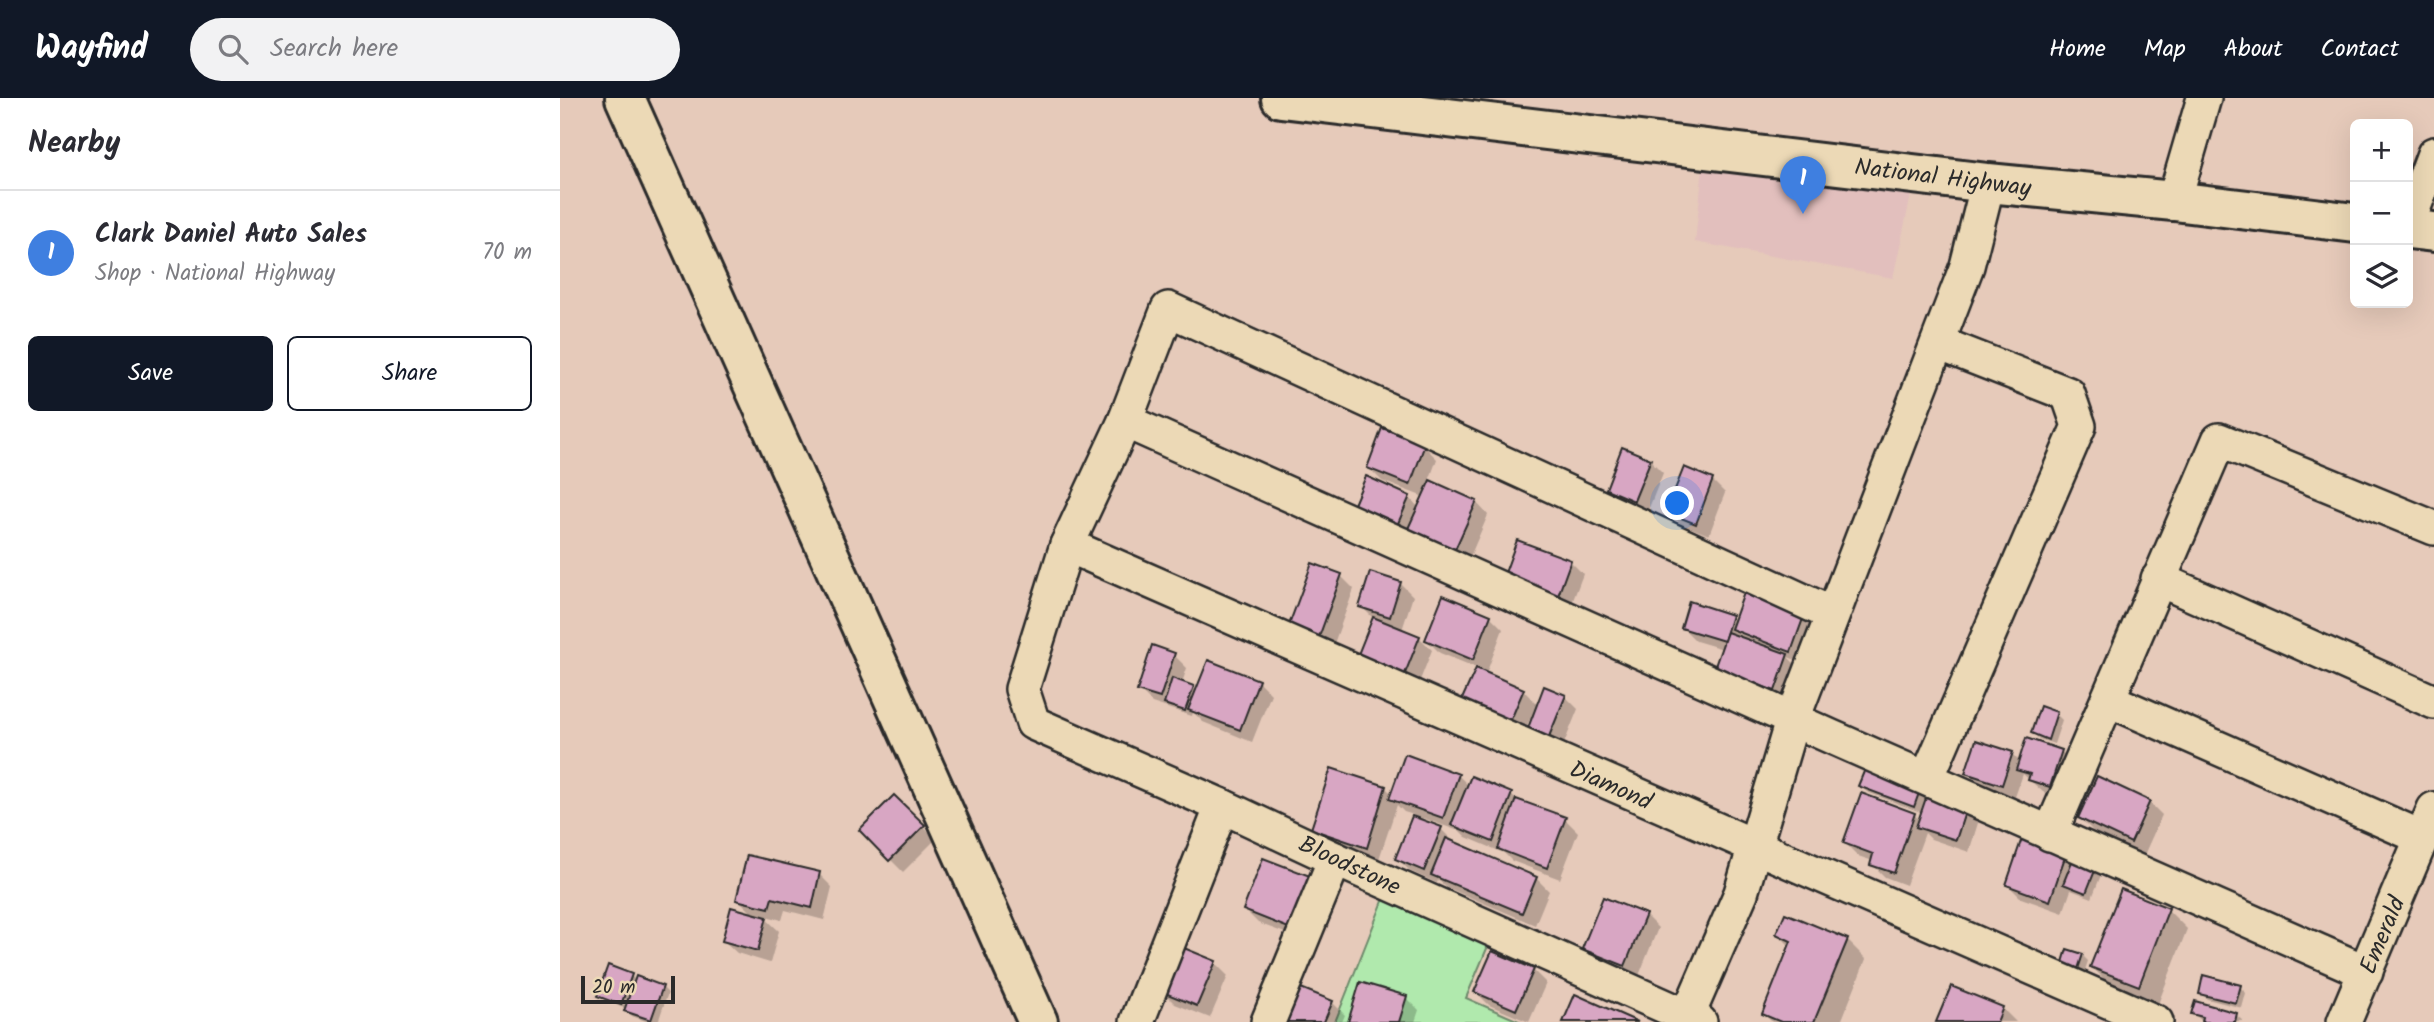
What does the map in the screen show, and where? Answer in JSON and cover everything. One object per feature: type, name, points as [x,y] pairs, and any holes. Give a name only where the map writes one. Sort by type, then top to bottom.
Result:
[{"type":"main road","points":[[625,98],[1038,1022]]},
{"type":"main road","name":"National Highway","points":[[1281,98],[1988,183],[2174,201],[2350,222]]},
{"type":"main road","points":[[2413,230],[2434,232]]},
{"type":"street","points":[[2174,201],[2204,98]]},
{"type":"street","points":[[2413,210],[2434,154]]},
{"type":"street","points":[[1694,1019],[1741,893],[1792,721],[1967,266],[1988,183]]},
{"type":"street","points":[[1067,545],[1125,421],[1168,309],[1832,614]]},
{"type":"street","points":[[1927,778],[2079,426],[2068,394],[1938,344]]},
{"type":"street","points":[[1125,421],[1792,721],[2366,972]]},
{"type":"street","points":[[2050,834],[2219,439],[2434,528]]},
{"type":"street","name":"Bloodstone","points":[[1067,545],[1023,689],[1032,723],[1694,1019]]},
{"type":"street","name":"Diamond","points":[[1067,545],[2157,1022]]},
{"type":"street","points":[[2158,579],[2434,702]]},
{"type":"street","points":[[2109,700],[2428,824]]},
{"type":"street","points":[[1137,1022],[1222,806]]},
{"type":"street","name":"Emerald","points":[[2344,1022],[2428,824]]},
{"type":"street","points":[[1268,1022],[1335,859]]},
{"type":"shaded area","points":[[1704,159],[1913,186],[1893,278],[1695,242]]},
{"type":"green space","points":[[1385,896],[1488,946],[1466,998],[1521,1022],[1335,1022]]},
{"type":"building","points":[[1382,428],[1425,444],[1410,485],[1367,468]]},
{"type":"building","points":[[1622,447],[1651,459],[1634,501],[1606,489]]},
{"type":"building","points":[[1684,467],[1713,479],[1696,524],[1666,512]]},
{"type":"building","points":[[1366,476],[1410,496],[1396,528],[1352,509]]},
{"type":"building","points":[[1430,480],[1477,501],[1453,554],[1406,533]]},
{"type":"building","points":[[1517,540],[1571,560],[1555,604],[1501,584]]},
{"type":"building","points":[[1312,563],[1342,574],[1319,637],[1289,625]]},
{"type":"building","points":[[1370,572],[1401,582],[1390,617],[1359,607]]},
{"type":"building","points":[[1745,590],[1805,613],[1791,652],[1731,629]]},
{"type":"building","points":[[1443,595],[1491,615],[1473,660],[1425,640]]},
{"type":"building","points":[[1689,601],[1732,615],[1724,641],[1681,628]]},
{"type":"building","points":[[1373,617],[1420,636],[1400,686],[1353,667]]},
{"type":"building","points":[[1727,632],[1788,654],[1775,691],[1714,669]]},
{"type":"building","points":[[1152,645],[1175,653],[1160,698],[1137,691]]},
{"type":"building","points":[[1208,660],[1259,680],[1240,730],[1188,710]]},
{"type":"building","points":[[1476,668],[1524,689],[1507,729],[1458,708]]},
{"type":"building","points":[[1172,678],[1194,686],[1185,711],[1164,704]]},
{"type":"building","points":[[1544,686],[1566,695],[1546,744],[1525,736]]},
{"type":"building","points":[[2040,706],[2057,712],[2048,740],[2031,733]]},
{"type":"building","points":[[2026,738],[2062,750],[2050,787],[2028,780],[2030,774],[2016,770]]},
{"type":"building","points":[[1976,740],[2013,752],[2002,785],[1965,773]]},
{"type":"building","points":[[1405,754],[1459,774],[1443,818],[1389,799]]},
{"type":"building","points":[[1331,768],[1386,786],[1367,848],[1311,829]]},
{"type":"building","points":[[1865,769],[1920,790],[1914,807],[1858,786]]},
{"type":"building","points":[[1471,776],[1512,793],[1493,842],[1451,825]]},
{"type":"building","points":[[2097,776],[2150,801],[2131,843],[2078,818]]},
{"type":"building","points":[[1861,793],[1915,813],[1894,873],[1870,865],[1873,854],[1843,843]]},
{"type":"building","points":[[894,795],[925,825],[889,861],[859,830]]},
{"type":"building","points":[[1927,795],[1966,809],[1956,840],[1916,827]]},
{"type":"building","points":[[1516,799],[1566,817],[1547,868],[1498,849]]},
{"type":"building","points":[[1412,816],[1442,827],[1424,871],[1395,859]]},
{"type":"building","points":[[1446,838],[1537,877],[1522,913],[1431,875]]},
{"type":"building","points":[[2022,838],[2066,854],[2050,901],[2006,885]]},
{"type":"building","points":[[747,855],[820,872],[812,908],[772,898],[769,908],[736,900]]},
{"type":"building","points":[[1263,858],[1310,876],[1291,929],[1243,910]]},
{"type":"building","points":[[2073,859],[2096,868],[2086,893],[2063,884]]},
{"type":"building","points":[[2121,889],[2169,908],[2139,986],[2090,967]]},
{"type":"building","points":[[1603,897],[1646,914],[1625,966],[1582,949]]},
{"type":"building","points":[[731,907],[767,917],[758,951],[722,941]]},
{"type":"building","points":[[1785,913],[1848,939],[1814,1022],[1781,1022],[1762,1014],[1791,941],[1776,934]]},
{"type":"building","points":[[1179,946],[1216,961],[1197,1006],[1160,991]]},
{"type":"building","points":[[2067,949],[2083,954],[2077,972],[2062,966]]},
{"type":"building","points":[[1492,951],[1534,969],[1516,1010],[1474,992]]},
{"type":"building","points":[[608,965],[632,974],[621,1005],[597,996]]},
{"type":"building","points":[[2203,975],[2241,985],[2236,1003],[2199,994]]},
{"type":"building","points":[[636,976],[663,986],[651,1020],[624,1011]]},
{"type":"building","points":[[1360,982],[1407,996],[1399,1022],[1348,1022]]},
{"type":"building","points":[[1291,984],[1333,1001],[1324,1022],[1284,1022]]},
{"type":"building","points":[[1951,986],[2003,1007],[1997,1022],[1936,1022]]},
{"type":"building","points":[[1575,994],[1638,1022],[1563,1022]]},
{"type":"building","points":[[2195,1001],[2237,1013],[2235,1022],[2202,1022],[2203,1017],[2191,1014]]},
{"type":"place","name":"Clark Daniel Auto Sales","points":[[1803,214]]}]
